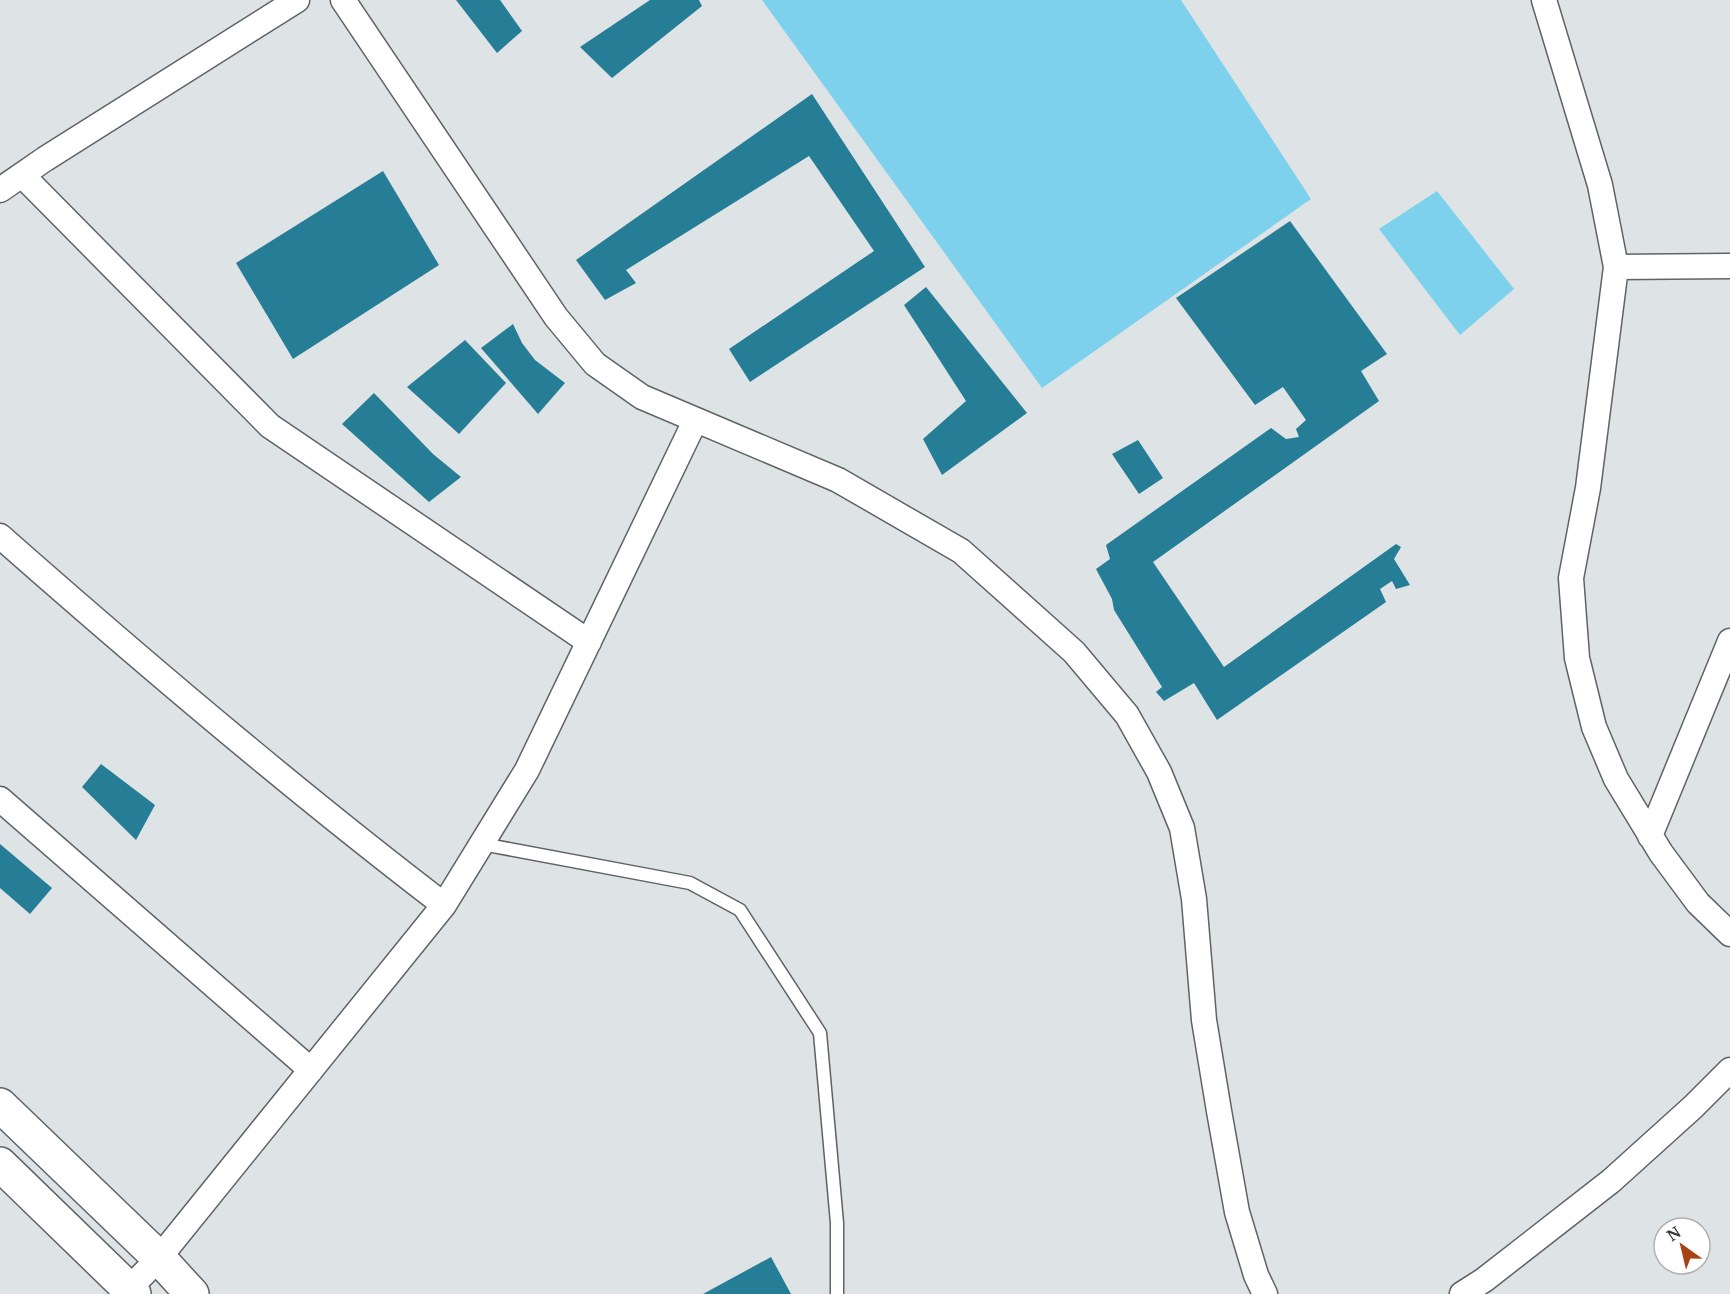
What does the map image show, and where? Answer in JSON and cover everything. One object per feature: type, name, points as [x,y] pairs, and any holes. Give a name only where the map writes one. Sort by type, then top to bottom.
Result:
[{"type":"main road","points":[[0,1105],[159,1258],[192,1294]]},
{"type":"main road","points":[[0,1164],[129,1292]]},
{"type":"street","points":[[0,190],[297,0]]},
{"type":"street","points":[[343,0],[556,317],[595,364],[642,397],[838,480],[961,551],[1074,652],[1126,715],[1159,772],[1182,828],[1194,899],[1204,1020],[1225,1144],[1237,1212],[1264,1294]]},
{"type":"street","points":[[1544,0],[1600,185],[1616,267],[1588,488],[1571,578],[1577,658],[1594,727],[1616,779],[1650,836],[1698,903],[1730,934]]},
{"type":"street","points":[[22,175],[270,426],[589,642]]},
{"type":"street","points":[[1616,267],[1730,266]]},
{"type":"street","points":[[129,1292],[159,1258],[444,905],[527,770],[695,421]]},
{"type":"street","points":[[0,536],[126,647],[274,771],[371,850],[444,905]]},
{"type":"street","points":[[1650,836],[1730,641]]},
{"type":"street","points":[[0,800],[310,1070]]},
{"type":"street","points":[[1462,1294],[1484,1280],[1611,1181],[1693,1107],[1730,1070]]},
{"type":"lane","points":[[482,844],[690,883],[740,910],[820,1034],[837,1223],[837,1294]]},
{"type":"shaded area","points":[[762,0],[1181,0],[1311,199],[1042,388]]},
{"type":"shaded area","points":[[1437,191],[1514,289],[1460,335],[1379,229]]},
{"type":"building","points":[[456,0],[500,0],[522,31],[497,53]]},
{"type":"building","points":[[650,0],[699,0],[702,6],[612,78],[580,47]]},
{"type":"building","points":[[812,94],[925,267],[750,382],[729,349],[874,251],[809,156],[626,270],[636,283],[605,300],[576,260]]},
{"type":"building","points":[[383,171],[439,265],[293,359],[236,263]]},
{"type":"building","points":[[1290,221],[1387,354],[1361,371],[1379,401],[1153,562],[1224,667],[1396,544],[1401,547],[1394,559],[1410,585],[1396,589],[1392,581],[1380,589],[1386,602],[1217,720],[1194,683],[1164,701],[1156,692],[1162,687],[1114,610],[1112,599],[1096,569],[1110,559],[1106,545],[1271,428],[1286,439],[1299,437],[1296,429],[1306,420],[1283,387],[1255,405],[1176,298]]},
{"type":"building","points":[[926,287],[1027,413],[942,475],[923,439],[966,401],[904,305]]},
{"type":"building","points":[[513,324],[522,343],[535,360],[565,383],[538,414],[481,348]]},
{"type":"building","points":[[465,340],[506,383],[459,434],[407,387]]},
{"type":"building","points":[[374,393],[433,454],[461,477],[429,502],[342,424]]},
{"type":"building","points":[[1138,440],[1163,478],[1139,494],[1112,454]]},
{"type":"building","points":[[101,764],[155,805],[136,840],[82,787]]},
{"type":"building","points":[[0,844],[52,888],[30,914],[0,888]]},
{"type":"building","points":[[771,1257],[791,1294],[703,1294]]}]
